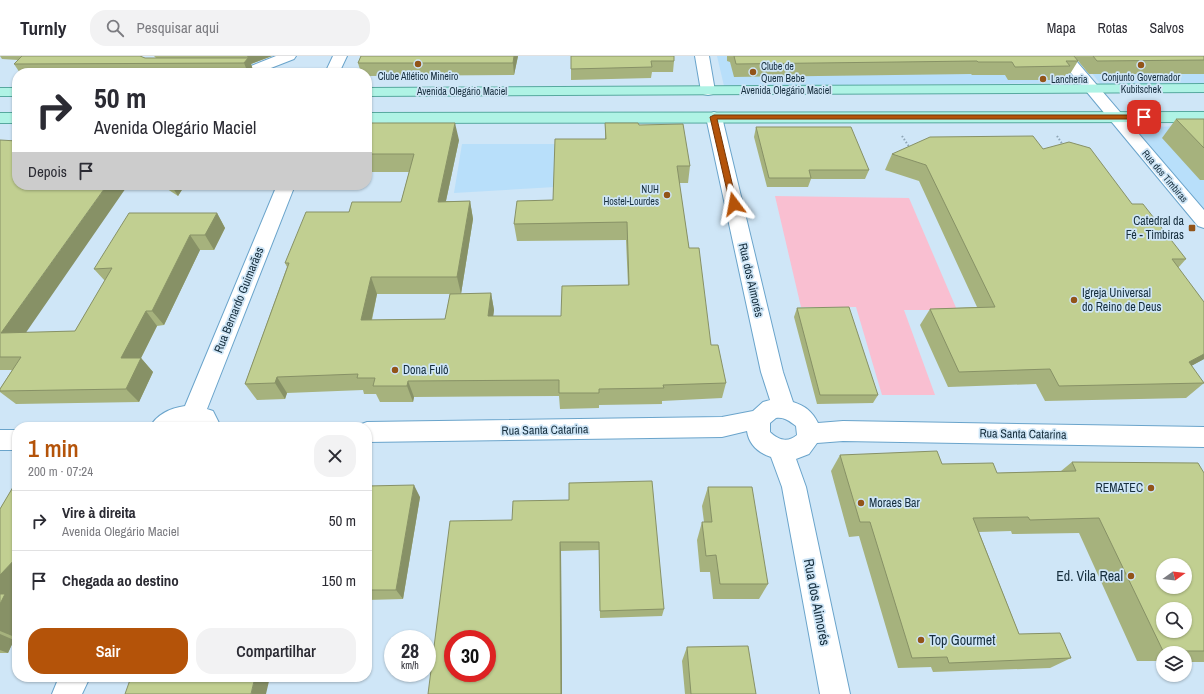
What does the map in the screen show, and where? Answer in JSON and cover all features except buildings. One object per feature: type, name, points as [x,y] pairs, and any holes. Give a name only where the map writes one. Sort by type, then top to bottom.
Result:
[{"type":"main road","name":"Avenida Olegário Maciel","points":[[372,92],[1204,88]]},
{"type":"main road","points":[[0,92],[12,92]]},
{"type":"main road","points":[[372,118],[1204,117]]},
{"type":"main road","points":[[0,118],[12,118]]},
{"type":"street","points":[[258,68],[289,56]]},
{"type":"street","points":[[334,68],[340,56]]},
{"type":"street","points":[[702,56],[708,91]]},
{"type":"street","name":"Rua dos Timbiras","points":[[1064,56],[1204,222]]},
{"type":"street","name":"Rua dos Aimorés","points":[[714,117],[772,372],[768,418]]},
{"type":"street","name":"Rua Bernardo Guimarães","points":[[201,421],[284,190]]},
{"type":"street","points":[[797,413],[798,440],[768,445],[768,418],[797,413]]},
{"type":"street","points":[[170,422],[177,417],[201,421]]},
{"type":"street","name":"Rua Santa Catarina","points":[[372,432],[722,427],[768,418]]},
{"type":"street","name":"Rua Santa Catarina","points":[[798,440],[843,431],[1204,437]]},
{"type":"street","points":[[0,440],[12,440]]},
{"type":"street","name":"Rua dos Aimorés","points":[[798,440],[794,487],[835,694]]},
{"type":"street","points":[[67,694],[73,682]]},
{"type":"path","points":[[900,133],[908,148],[916,148]]},
{"type":"path","points":[[1056,135],[1066,149]]},
{"type":"shaded area","points":[[717,56],[1049,56],[1071,83],[724,86]]},
{"type":"shaded area","name":"Conjunto Governador Kubitschek","points":[[1079,56],[1204,56],[1204,84],[1101,85]]},
{"type":"shaded area","points":[[1204,126],[1204,214],[1130,127]]},
{"type":"shaded area","points":[[462,144],[556,144],[555,187],[454,193]]},
{"type":"shaded area","points":[[775,196],[909,198],[957,310],[904,310],[935,395],[882,395],[856,307],[801,307]]},
{"type":"place","name":"Clube Atlético Mineiro","points":[[418,64]]},
{"type":"place","name":"Conjunto Governador Kubitschek","points":[[1141,65]]},
{"type":"place","name":"Clube de Quem Bebe","points":[[753,72]]},
{"type":"place","name":"Lancheria","points":[[1043,79]]},
{"type":"place","name":"NUH Hostel-Lourdes","points":[[667,195]]},
{"type":"place","name":"Catedral da Fé - Timbiras","points":[[1192,228]]},
{"type":"place","name":"Igreja Universal do Reino de Deus","points":[[1074,300]]},
{"type":"place","name":"Dona Fulô","points":[[395,370]]},
{"type":"place","name":"REMATEC","points":[[1151,488]]},
{"type":"place","name":"Moraes Bar","points":[[861,503]]},
{"type":"place","name":"Ed. Vila Real","points":[[1131,576]]},
{"type":"place","name":"Top Gourmet","points":[[921,640]]},
{"type":"route","points":[[734,204],[714,117],[1144,117]]}]
